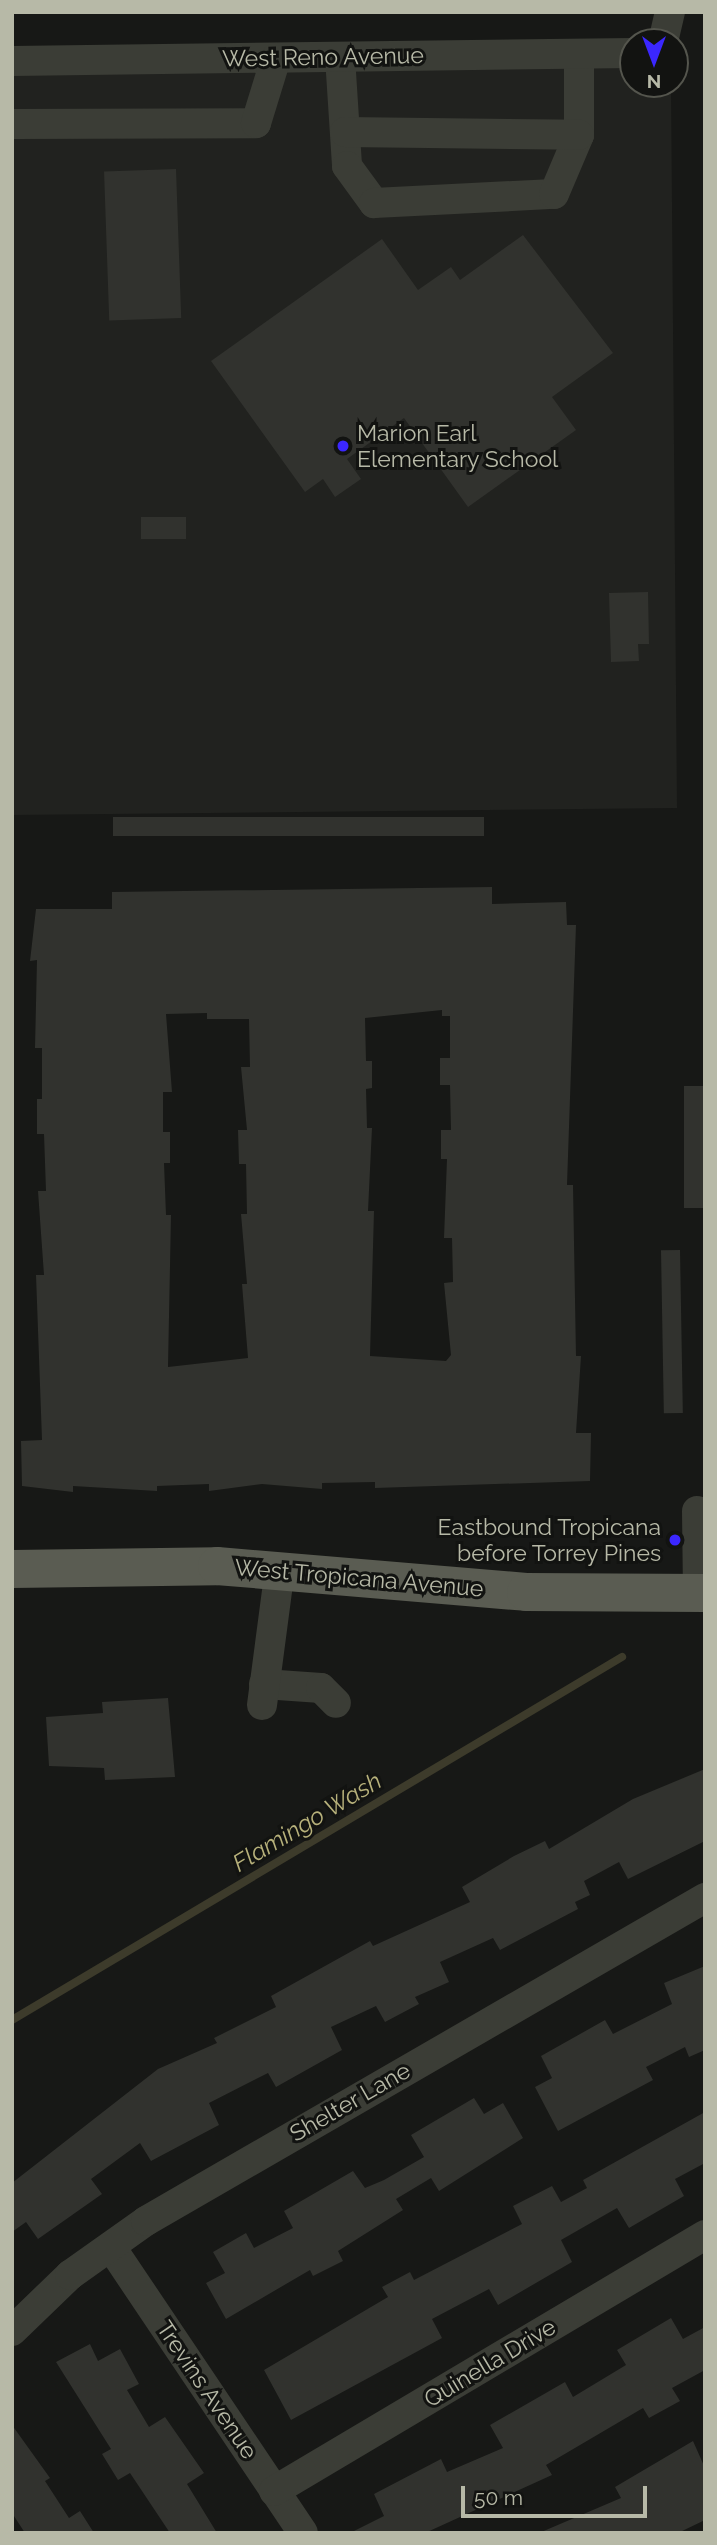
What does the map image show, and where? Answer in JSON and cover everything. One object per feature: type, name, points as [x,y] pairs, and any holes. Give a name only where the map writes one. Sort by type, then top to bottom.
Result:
[{"type":"main road","name":"West Tropicana Avenue","points":[[12,1569],[280,1569],[526,1592],[701,1593]]},
{"type":"street","name":"West Reno Avenue","points":[[12,61],[619,53]]},
{"type":"street","points":[[340,57],[347,166],[374,203],[554,194],[579,135],[579,54]]},
{"type":"street","points":[[12,124],[256,122],[276,58]]},
{"type":"street","points":[[345,132],[579,135]]},
{"type":"street","points":[[697,1511],[701,1593]]},
{"type":"street","points":[[280,1569],[263,1695],[321,1689],[336,1703]]},
{"type":"street","name":"Shelter Lane","points":[[12,2331],[111,2247],[705,1898]]},
{"type":"street","name":"Quinella Drive","points":[[274,2491],[705,2235]]},
{"type":"street","name":"Trevins Avenue","points":[[111,2247],[303,2533]]},
{"type":"shaded area","name":"Marion Earl Elementary School","points":[[619,53],[619,98],[671,98],[677,808],[12,815],[12,61]]},
{"type":"building","points":[[176,169],[181,318],[109,320],[104,172]]},
{"type":"building","points":[[523,235],[613,353],[552,397],[576,430],[468,507],[404,418],[347,459],[361,479],[335,497],[323,479],[305,492],[211,361],[382,239],[418,290],[451,267],[460,280]]},
{"type":"building","points":[[141,517],[186,517],[186,539],[141,539]]},
{"type":"building","points":[[648,592],[649,644],[638,644],[639,661],[611,662],[609,593]]},
{"type":"building","points":[[113,817],[484,817],[484,836],[113,836]]},
{"type":"building","points":[[492,887],[492,904],[566,902],[567,925],[576,925],[567,1185],[573,1185],[576,1356],[581,1356],[576,1433],[591,1433],[590,1481],[375,1488],[375,1482],[322,1483],[322,1489],[262,1484],[209,1491],[209,1484],[157,1486],[157,1491],[73,1486],[73,1492],[22,1486],[21,1441],[42,1440],[36,1275],[44,1275],[38,1191],[46,1191],[44,1134],[37,1134],[37,1099],[42,1099],[42,1048],[35,1048],[37,960],[30,961],[36,909],[112,909],[112,892]],"holes":[[[442,1010],[442,1016],[450,1016],[450,1058],[440,1058],[440,1085],[450,1085],[451,1130],[441,1130],[441,1159],[447,1159],[444,1238],[452,1238],[453,1282],[444,1283],[451,1355],[446,1361],[370,1356],[374,1211],[368,1211],[372,1128],[367,1128],[366,1089],[372,1088],[372,1061],[366,1061],[365,1018]],[[207,1013],[207,1019],[249,1019],[250,1067],[241,1067],[247,1130],[238,1130],[239,1164],[246,1164],[247,1214],[241,1214],[247,1284],[242,1284],[248,1358],[168,1367],[171,1215],[166,1215],[164,1163],[170,1163],[170,1132],[163,1132],[163,1092],[172,1092],[166,1014]]]},
{"type":"building","points":[[684,1086],[704,1086],[704,1208],[684,1208]]},
{"type":"building","points":[[661,1250],[680,1250],[683,1413],[664,1413]]},
{"type":"building","points":[[168,1698],[175,1777],[105,1780],[104,1768],[49,1766],[46,1717],[103,1713],[102,1702]]},
{"type":"building","points":[[705,1769],[705,1841],[628,1879],[619,1862],[584,1881],[590,1895],[575,1902],[578,1909],[500,1950],[493,1938],[440,1962],[449,1982],[415,1997],[419,2004],[385,2022],[376,2006],[331,2027],[342,2050],[276,2087],[268,2073],[209,2103],[219,2125],[151,2161],[140,2143],[91,2179],[102,2194],[38,2239],[26,2222],[12,2232],[12,2183],[158,2069],[217,2043],[214,2038],[276,2007],[271,1996],[370,1941],[373,1946],[470,1902],[462,1887],[514,1856],[545,1841],[549,1849],[633,1799]]},
{"type":"building","points":[[705,1966],[705,2050],[689,2057],[685,2047],[646,2067],[653,2080],[558,2131],[535,2087],[552,2078],[541,2056],[605,2020],[613,2034],[672,2004],[664,1983]]},
{"type":"building","points":[[474,2098],[484,2114],[503,2103],[523,2138],[439,2191],[431,2178],[396,2199],[403,2210],[338,2251],[343,2261],[313,2276],[310,2270],[226,2319],[206,2283],[225,2273],[213,2252],[246,2233],[254,2248],[293,2228],[284,2211],[353,2171],[365,2188],[424,2157],[411,2135]]},
{"type":"building","points":[[705,2112],[705,2163],[675,2179],[684,2196],[629,2228],[617,2208],[561,2240],[572,2262],[498,2305],[489,2289],[432,2319],[442,2338],[291,2420],[264,2370],[388,2297],[382,2287],[410,2272],[414,2280],[522,2224],[513,2206],[552,2186],[561,2202],[587,2188],[583,2180]]},
{"type":"building","points":[[671,2318],[683,2339],[705,2327],[705,2370],[672,2388],[680,2401],[649,2418],[643,2408],[546,2465],[552,2475],[425,2533],[350,2533],[384,2516],[374,2494],[441,2459],[447,2472],[503,2448],[490,2425],[565,2382],[573,2397],[626,2365],[617,2350]]},
{"type":"building","points":[[90,2344],[98,2361],[120,2349],[139,2384],[127,2390],[149,2427],[165,2417],[204,2473],[187,2484],[217,2533],[170,2533],[130,2473],[118,2480],[102,2454],[111,2449],[56,2362]]},
{"type":"building","points":[[12,2425],[50,2478],[45,2481],[69,2518],[80,2511],[94,2533],[25,2533],[12,2513]]},
{"type":"building","points":[[693,2441],[705,2468],[705,2520],[678,2533],[539,2533],[621,2498],[615,2487]]},
{"type":"waterway","name":"Flamingo Wash","points":[[12,2020],[622,1657]]},
{"type":"place","name":"Marion Earl Elementary School","points":[[343,446]]},
{"type":"place","name":"Eastbound Tropicana before Torrey Pines","points":[[675,1540]]}]
